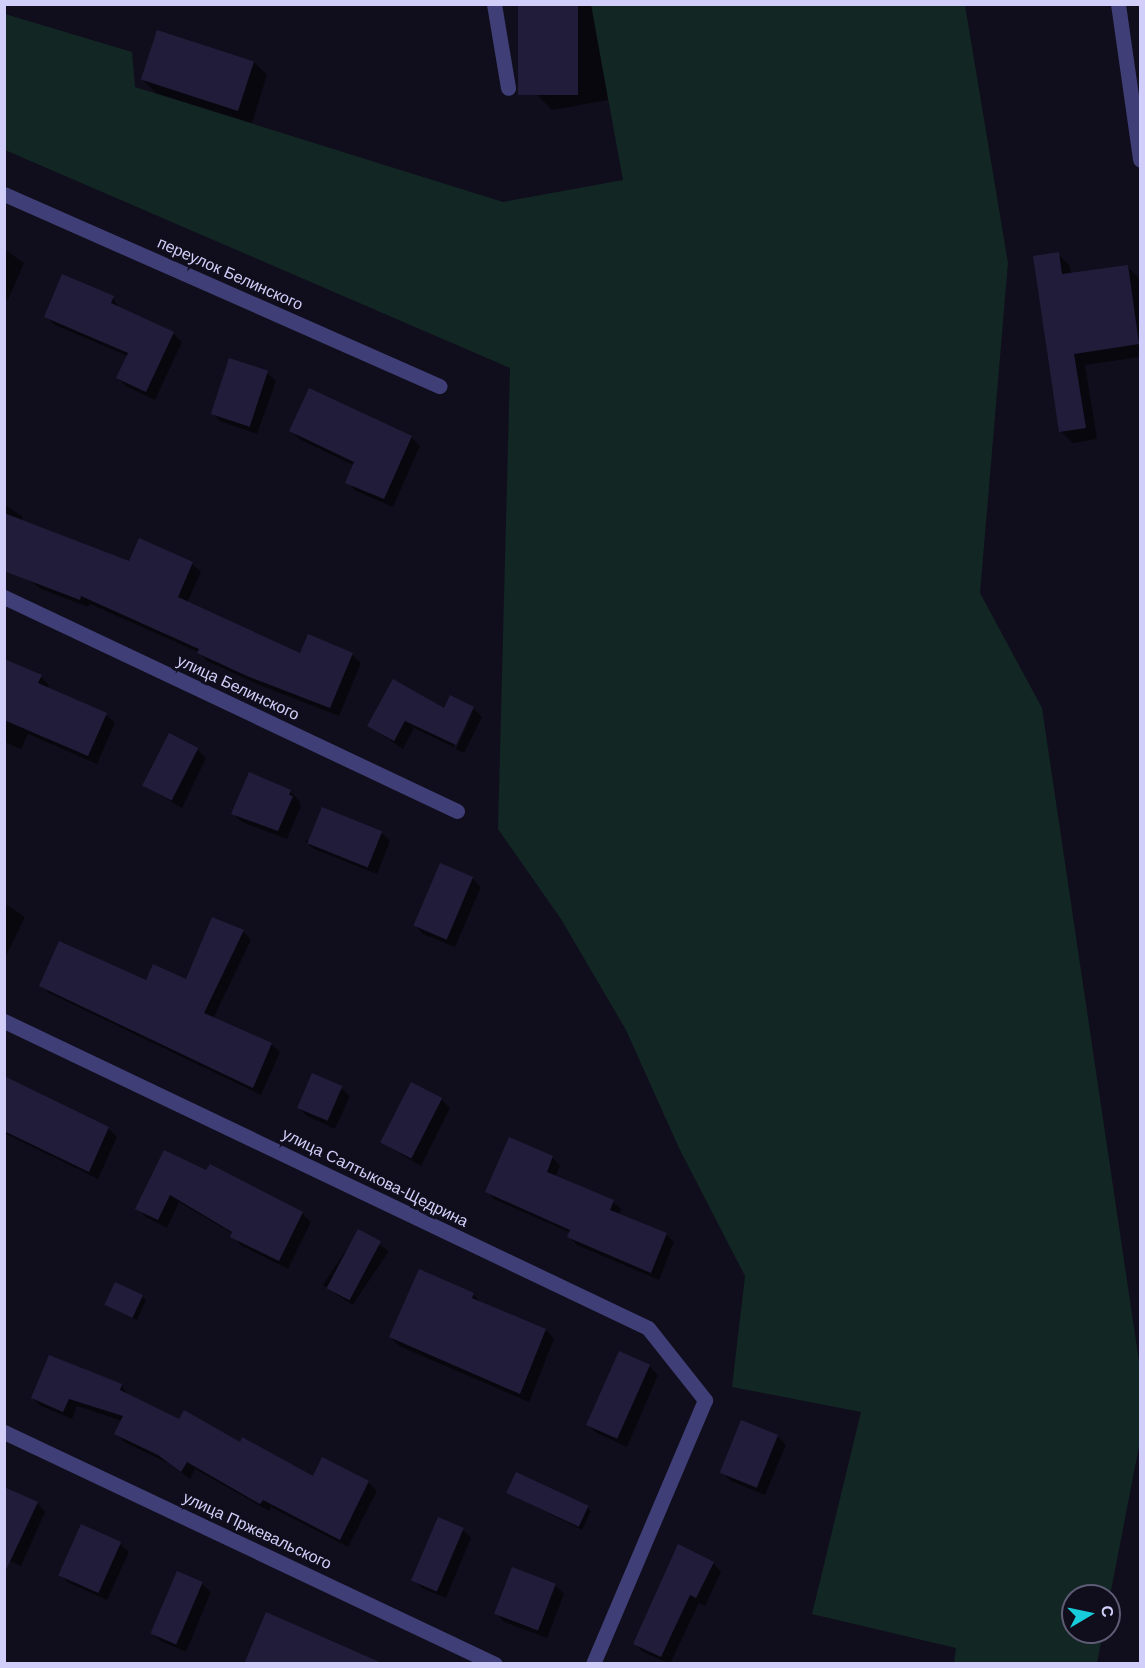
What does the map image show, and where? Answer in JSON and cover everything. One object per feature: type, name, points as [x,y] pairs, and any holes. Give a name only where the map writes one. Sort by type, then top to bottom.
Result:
[{"type":"street","points":[[494,4],[508,88]]},
{"type":"street","points":[[1118,4],[1140,159]]},
{"type":"street","name":"переулок Белинского","points":[[4,194],[440,386]]},
{"type":"street","name":"улица Белинского","points":[[4,597],[457,811]]},
{"type":"street","name":"улица Салтыкова-Щедрина","points":[[4,1021],[648,1328],[705,1400],[593,1664]]},
{"type":"street","name":"улица Пржевальского","points":[[4,1432],[495,1664]]},
{"type":"green space","points":[[591,5],[965,5],[1008,263],[980,593],[1042,708],[1140,1368],[1140,1441],[1112,1584],[1061,1584],[1061,1644],[1101,1644],[1097,1663],[954,1663],[956,1648],[812,1614],[861,1412],[732,1387],[745,1276],[679,1148],[626,1030],[561,919],[498,829],[510,368],[5,150],[5,14],[132,52],[135,87],[503,202],[623,180]]},
{"type":"building","points":[[518,4],[578,4],[578,95],[518,95]]},
{"type":"building","points":[[157,30],[254,62],[238,111],[141,79]]},
{"type":"building","points":[[1059,252],[1062,274],[1128,265],[1139,344],[1074,354],[1086,428],[1059,432],[1033,256]]},
{"type":"building","points":[[62,274],[114,296],[111,303],[174,332],[146,392],[116,378],[128,353],[44,317]]},
{"type":"building","points":[[229,358],[268,371],[250,427],[211,414]]},
{"type":"building","points":[[309,388],[412,436],[384,499],[345,483],[354,462],[289,431]]},
{"type":"building","points":[[4,513],[129,561],[139,538],[193,562],[178,597],[300,653],[308,634],[353,653],[330,708],[247,676],[197,653],[199,649],[81,596],[80,600],[4,571]]},
{"type":"building","points":[[4,659],[42,675],[38,683],[107,713],[88,756],[4,720]]},
{"type":"building","points":[[393,679],[444,708],[450,695],[474,707],[456,745],[405,721],[394,741],[367,726]]},
{"type":"building","points":[[169,733],[198,748],[172,801],[142,786]]},
{"type":"building","points":[[249,772],[291,790],[289,795],[293,796],[278,831],[231,814]]},
{"type":"building","points":[[322,807],[382,831],[368,868],[307,843]]},
{"type":"building","points":[[440,863],[473,877],[447,940],[413,926]]},
{"type":"building","points":[[212,917],[244,930],[204,1013],[272,1043],[253,1088],[39,986],[59,941],[146,980],[153,964],[186,979]]},
{"type":"building","points":[[312,1073],[342,1086],[328,1121],[297,1108]]},
{"type":"building","points":[[4,1076],[109,1127],[89,1172],[4,1131]]},
{"type":"building","points":[[411,1082],[442,1098],[411,1158],[380,1143]]},
{"type":"building","points":[[509,1137],[553,1156],[547,1172],[614,1200],[610,1210],[667,1233],[651,1273],[567,1237],[570,1230],[485,1192]]},
{"type":"building","points":[[164,1150],[206,1170],[210,1164],[303,1212],[279,1261],[230,1237],[232,1232],[170,1195],[158,1220],[135,1209]]},
{"type":"building","points":[[358,1229],[381,1241],[350,1300],[327,1288]]},
{"type":"building","points":[[419,1269],[474,1293],[472,1298],[546,1329],[520,1394],[389,1337]]},
{"type":"building","points":[[115,1282],[143,1295],[133,1318],[104,1305]]},
{"type":"building","points":[[619,1351],[650,1365],[617,1439],[586,1425]]},
{"type":"building","points":[[49,1355],[122,1384],[120,1390],[179,1419],[184,1410],[240,1442],[242,1437],[313,1476],[322,1457],[369,1481],[340,1540],[263,1500],[260,1504],[187,1462],[181,1472],[158,1455],[114,1434],[123,1416],[69,1399],[63,1412],[31,1398]]},
{"type":"building","points":[[741,1420],[778,1435],[757,1488],[720,1473]]},
{"type":"building","points":[[516,1472],[589,1506],[579,1527],[506,1493]]},
{"type":"building","points":[[4,1487],[38,1502],[4,1574]]},
{"type":"building","points":[[438,1517],[464,1528],[437,1591],[411,1581]]},
{"type":"building","points":[[81,1524],[121,1542],[98,1593],[58,1575]]},
{"type":"building","points":[[678,1544],[714,1562],[696,1598],[690,1595],[661,1657],[633,1644]]},
{"type":"building","points":[[512,1567],[556,1584],[538,1631],[494,1614]]},
{"type":"building","points":[[177,1571],[203,1582],[176,1645],[150,1634]]},
{"type":"building","points":[[266,1612],[384,1664],[244,1664]]}]
